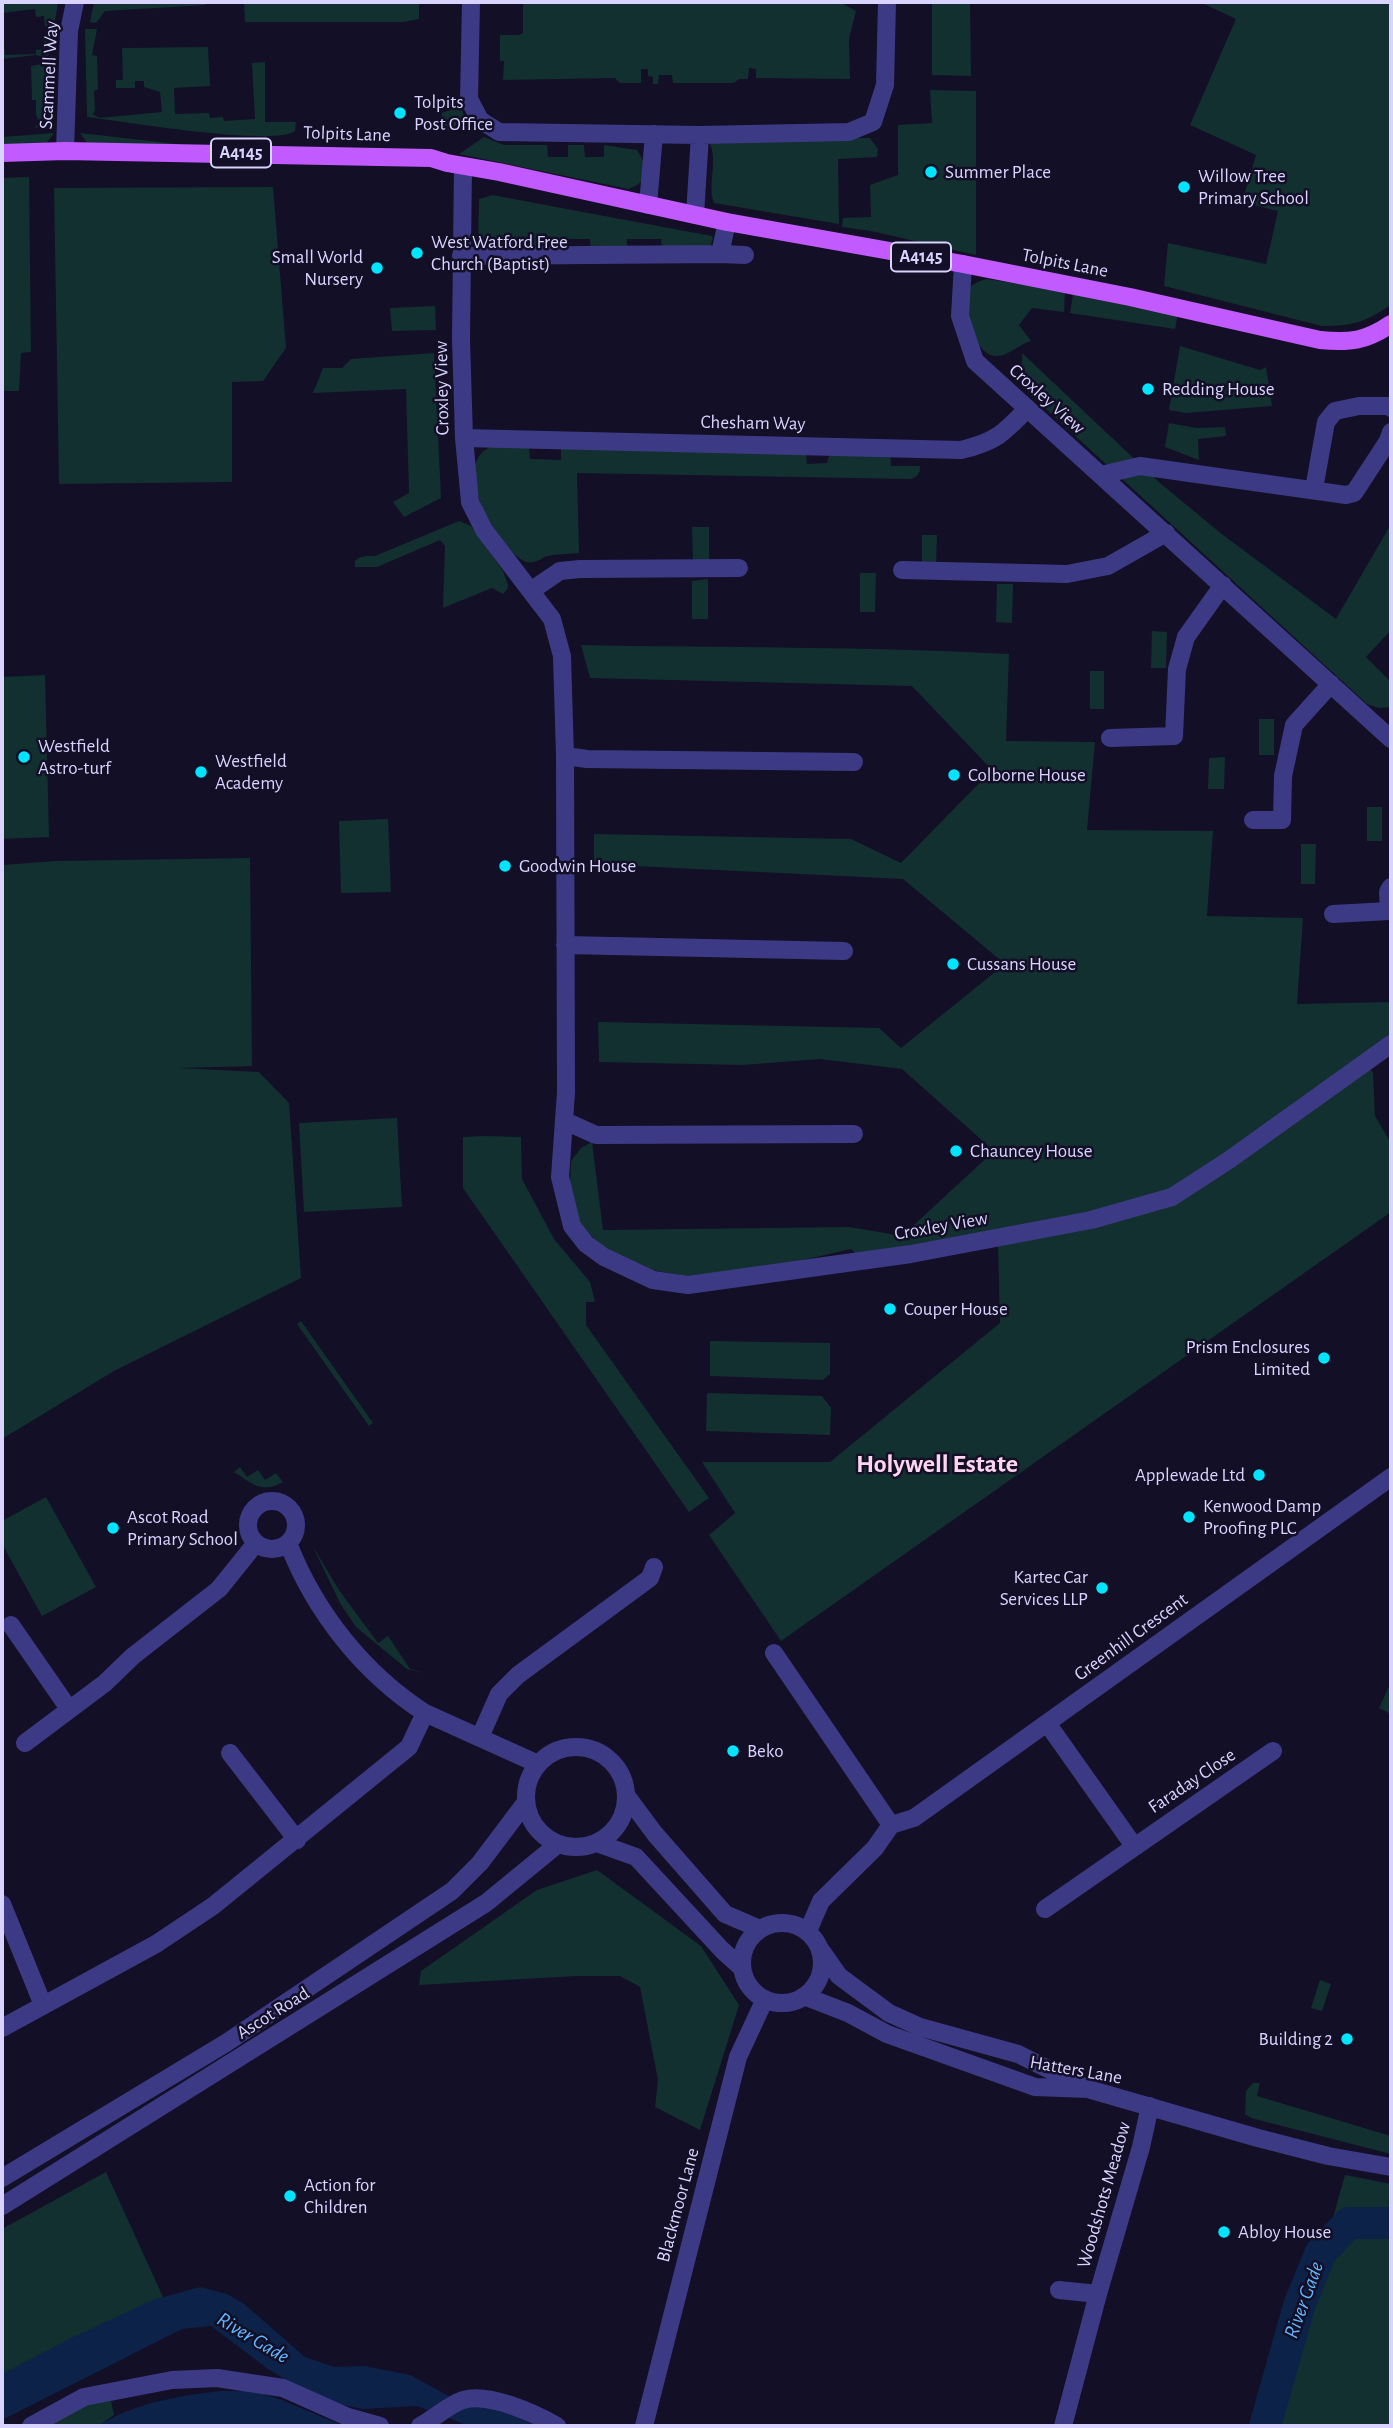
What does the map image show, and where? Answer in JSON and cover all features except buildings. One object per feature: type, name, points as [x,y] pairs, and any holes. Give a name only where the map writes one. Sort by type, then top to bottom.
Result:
[{"type":"main road","name":"Tolpits Lane","points":[[2,153],[65,151],[431,158],[727,222],[962,264],[1142,300],[1320,340],[1348,343],[1376,335],[1391,324]]},
{"type":"street","name":"Scammell Way","points":[[65,151],[69,31],[75,2]]},
{"type":"street","points":[[471,2],[469,100],[480,120],[499,132],[700,135],[849,132],[873,122],[885,85],[887,2]]},
{"type":"street","points":[[649,205],[654,134]]},
{"type":"street","points":[[695,215],[700,135]]},
{"type":"street","name":"Croxley View","points":[[463,166],[461,256],[464,438],[470,502],[484,530],[552,619],[562,656],[565,756],[565,1121],[560,1177],[572,1226],[586,1244],[604,1257],[653,1280],[688,1285],[922,1251],[1091,1220],[1172,1197],[1229,1160],[1391,1044]]},
{"type":"street","points":[[720,254],[727,222]]},
{"type":"street","points":[[461,256],[745,255]]},
{"type":"street","name":"Croxley View","points":[[962,264],[960,316],[975,361],[1390,735]]},
{"type":"street","points":[[1314,489],[1326,422],[1335,411],[1359,407],[1391,408]]},
{"type":"street","name":"Chesham Way","points":[[464,438],[961,450],[986,444],[1005,431],[1027,409]]},
{"type":"street","points":[[1101,475],[1140,466],[1346,495],[1354,493],[1388,441],[1391,432]]},
{"type":"street","points":[[902,570],[1067,574],[1108,566],[1166,533]]},
{"type":"street","points":[[532,590],[560,571],[739,568]]},
{"type":"street","points":[[1110,737],[1174,736],[1177,669],[1186,637],[1223,585]]},
{"type":"street","points":[[1254,820],[1282,820],[1283,776],[1294,725],[1331,684]]},
{"type":"street","points":[[565,756],[587,759],[854,762]]},
{"type":"street","points":[[1333,914],[1389,911],[1388,892],[1391,887]]},
{"type":"street","points":[[565,945],[844,951]]},
{"type":"street","points":[[565,1121],[596,1135],[854,1134]]},
{"type":"street","name":"Greenhill Crescent","points":[[891,1825],[914,1818],[1391,1477]]},
{"type":"street","points":[[276,1500],[288,1507],[296,1521],[296,1529],[288,1543],[276,1549],[268,1549],[256,1543],[248,1530],[249,1515],[258,1504],[276,1500]]},
{"type":"street","points":[[24,1743],[105,1683],[133,1656],[219,1589],[256,1543]]},
{"type":"street","points":[[288,1543],[296,1564],[328,1619],[362,1661],[425,1713],[538,1763]]},
{"type":"street","points":[[480,1737],[499,1694],[518,1675],[650,1578],[654,1567]]},
{"type":"street","points":[[11,1625],[69,1709]]},
{"type":"street","points":[[774,1653],[891,1825],[875,1848],[821,1901],[807,1931]]},
{"type":"street","points":[[2,2028],[156,1944],[190,1922],[297,1840],[410,1747],[425,1713]]},
{"type":"street","points":[[1047,1723],[1134,1846]]},
{"type":"street","points":[[576,1747],[604,1756],[616,1768],[626,1795],[620,1822],[609,1835],[597,1843],[580,1847],[558,1844],[537,1829],[526,1802],[528,1785],[538,1763],[559,1751],[576,1747]]},
{"type":"street","name":"Faraday Close","points":[[1045,1909],[1273,1751]]},
{"type":"street","points":[[230,1753],[297,1840]]},
{"type":"street","points":[[626,1795],[655,1833],[726,1913],[760,1929]]},
{"type":"street","name":"Ascot Road","points":[[2,2178],[226,2043],[452,1891],[480,1863],[526,1802]]},
{"type":"street","points":[[597,1843],[636,1857],[722,1950],[743,1968]]},
{"type":"street","name":"Ascot Road","points":[[2,2206],[486,1903],[558,1844]]},
{"type":"street","points":[[2,1903],[43,2005]]},
{"type":"street","points":[[820,1949],[822,1972],[818,1982],[804,1996],[789,2003],[777,2003],[765,1999],[749,1985],[742,1957],[746,1946],[760,1929],[771,1923],[796,1925],[807,1931],[820,1949],[839,1976],[889,2013],[920,2026],[1018,2054],[1088,2089]]},
{"type":"street","name":"Hatters Lane","points":[[804,1996],[848,2013],[887,2034],[1035,2087],[1088,2089],[1258,2138],[1328,2156],[1391,2168]]},
{"type":"street","name":"Blackmoor Lane","points":[[644,2426],[738,2057],[765,1999]]},
{"type":"street","name":"Woodshots Meadow","points":[[1063,2426],[1150,2106]]},
{"type":"street","name":"Woodshots Meadow","points":[[1059,2291],[1098,2294]]},
{"type":"street","points":[[31,2426],[84,2397],[172,2380],[217,2378],[283,2388],[348,2417],[380,2426]]},
{"type":"street","points":[[421,2426],[462,2400],[487,2398],[543,2418],[557,2426]]},
{"type":"green space","points":[[2,2],[58,2],[54,27],[51,29],[45,26],[44,16],[36,17],[35,9],[2,13]]},
{"type":"green space","points":[[94,2],[206,2],[206,5],[105,11],[96,23],[90,22]]},
{"type":"green space","points":[[244,2],[419,2],[419,19],[403,22],[245,22]]},
{"type":"green space","points":[[523,2],[840,2],[856,11],[849,39],[850,79],[756,78],[756,69],[749,68],[748,79],[733,83],[673,83],[672,75],[659,75],[658,84],[653,84],[653,77],[648,76],[648,69],[641,69],[641,83],[620,83],[615,78],[503,80],[504,61],[500,61],[500,35],[523,33]]},
{"type":"green space","points":[[932,2],[970,2],[971,76],[932,75]]},
{"type":"green space","points":[[1200,2],[1391,2],[1391,305],[1359,322],[1322,326],[1164,286],[1168,243],[1266,264],[1278,211],[1242,202],[1256,155],[1190,125],[1236,19]]},
{"type":"green space","points":[[85,29],[97,29],[92,55],[97,56],[98,89],[94,91],[93,114],[99,118],[162,112],[160,92],[144,87],[144,81],[135,81],[135,88],[116,88],[116,80],[123,80],[122,48],[208,47],[210,86],[174,88],[175,114],[209,113],[210,118],[223,117],[224,121],[255,119],[252,63],[265,62],[265,122],[296,122],[295,131],[282,135],[229,135],[87,117]]},
{"type":"green space","points":[[44,40],[52,40],[51,50],[46,58],[36,55],[2,59],[2,43],[5,55],[36,54],[36,50],[45,49]]},
{"type":"green space","points":[[47,63],[46,126],[35,128],[39,122],[36,100],[32,100],[31,66]]},
{"type":"green space","points":[[930,90],[976,91],[976,255],[842,227],[843,218],[871,217],[870,185],[898,175],[898,125],[932,123]]},
{"type":"green space","points":[[460,106],[467,122],[452,131],[441,129],[442,113]]},
{"type":"green space","points":[[54,133],[46,144],[2,150],[2,137]]},
{"type":"green space","points":[[80,133],[195,146],[87,143]]},
{"type":"green space","points":[[484,137],[504,145],[547,145],[548,157],[568,157],[568,145],[584,145],[585,157],[604,157],[604,145],[637,150],[645,168],[643,178],[640,183],[628,189],[459,154]]},
{"type":"green space","points":[[718,138],[870,138],[878,149],[877,157],[838,159],[839,224],[714,203],[710,144]]},
{"type":"green space","points":[[29,177],[31,352],[21,353],[19,391],[2,391],[2,178]]},
{"type":"green space","points":[[273,187],[286,348],[263,381],[232,382],[232,482],[59,484],[54,188]]},
{"type":"green space","points":[[492,195],[712,236],[713,239],[710,247],[662,251],[661,239],[627,239],[627,251],[591,251],[590,239],[556,239],[556,251],[489,252],[478,244],[479,199]]},
{"type":"green space","points":[[987,279],[1065,291],[1064,312],[1032,308],[1019,325],[1031,341],[1005,354],[988,354],[975,339],[966,307],[968,290]]},
{"type":"green space","points":[[1073,294],[1178,314],[1175,329],[1070,313]]},
{"type":"green space","points":[[435,306],[436,330],[392,331],[390,308]]},
{"type":"green space","points":[[1180,346],[1260,370],[1266,367],[1272,406],[1186,413],[1169,410]]},
{"type":"green space","points":[[434,353],[441,498],[404,517],[393,502],[409,493],[406,389],[313,393],[323,368],[342,368],[351,359]]},
{"type":"green space","points":[[1022,353],[1160,483],[1223,535],[1336,619],[1391,524],[1391,630],[1366,657],[1391,682],[1391,707],[1379,708],[1367,704],[1020,385]]},
{"type":"green space","points":[[1169,423],[1197,428],[1225,427],[1226,436],[1198,439],[1199,460],[1165,447]]},
{"type":"green space","points":[[495,446],[529,446],[530,459],[561,460],[561,447],[806,452],[807,464],[827,463],[830,452],[890,452],[891,466],[920,466],[920,469],[917,476],[910,479],[577,473],[579,553],[547,556],[535,562],[527,562],[515,555],[503,542],[481,505],[475,467],[481,454]]},
{"type":"green space","points":[[459,521],[471,526],[503,571],[508,585],[503,594],[492,588],[443,608],[445,546],[440,540],[377,567],[355,567],[355,561],[360,558],[375,556]]},
{"type":"green space","points":[[692,527],[709,527],[709,562],[693,562]]},
{"type":"green space","points":[[922,535],[937,535],[936,565],[922,565]]},
{"type":"green space","points":[[860,573],[876,573],[875,612],[860,612]]},
{"type":"green space","points":[[708,579],[708,619],[692,619],[692,581]]},
{"type":"green space","points":[[997,584],[1013,584],[1012,623],[996,622]]},
{"type":"green space","points":[[1152,631],[1167,632],[1166,668],[1151,668]]},
{"type":"green space","points":[[581,645],[849,648],[1009,654],[1006,741],[1095,742],[1087,830],[1213,831],[1207,916],[1303,918],[1297,1004],[1391,1002],[1391,1034],[1362,1055],[1373,1073],[1375,1116],[1391,1143],[1391,1212],[781,1641],[709,1535],[735,1513],[702,1462],[830,1462],[1000,1323],[998,1246],[870,1268],[851,1249],[777,1266],[686,1276],[652,1270],[602,1247],[580,1224],[570,1183],[571,1161],[581,1148],[592,1142],[603,1230],[850,1227],[902,1236],[994,1151],[902,1069],[820,1059],[743,1065],[599,1062],[598,1022],[879,1028],[901,1048],[1005,964],[903,879],[594,864],[594,834],[851,839],[901,863],[992,770],[912,686],[590,678]]},
{"type":"green space","points":[[1090,671],[1104,671],[1104,709],[1090,709]]},
{"type":"green space","name":"Westfield Astro-turf","points":[[45,675],[49,837],[2,839],[2,677]]},
{"type":"green space","points":[[1259,719],[1274,719],[1274,755],[1259,755]]},
{"type":"green space","points":[[1225,757],[1224,789],[1208,789],[1209,758]]},
{"type":"green space","points":[[1367,807],[1382,807],[1382,841],[1367,841]]},
{"type":"green space","points":[[388,819],[391,892],[341,893],[339,821]]},
{"type":"green space","points":[[1301,844],[1316,844],[1315,884],[1301,884]]},
{"type":"green space","points":[[250,858],[252,1066],[179,1068],[259,1072],[289,1103],[301,1278],[114,1371],[2,1439],[2,865],[56,861]]},
{"type":"green space","points":[[397,1118],[402,1207],[304,1212],[299,1123]]},
{"type":"green space","points":[[463,1137],[521,1137],[522,1179],[554,1239],[590,1282],[595,1302],[586,1302],[586,1325],[709,1498],[689,1512],[463,1188]]},
{"type":"green space","points":[[301,1321],[373,1423],[369,1426],[297,1324]]},
{"type":"green space","points":[[710,1341],[830,1343],[830,1374],[823,1380],[710,1376]]},
{"type":"green space","points":[[707,1393],[822,1396],[831,1408],[830,1435],[706,1431]]},
{"type":"green space","points":[[240,1467],[247,1477],[258,1470],[265,1480],[276,1473],[283,1482],[269,1487],[257,1486],[234,1472]]},
{"type":"green space","points":[[46,1497],[96,1587],[42,1616],[2,1544],[2,1521]]},
{"type":"green space","points":[[312,1545],[339,1590],[378,1643],[388,1636],[410,1669],[427,1674],[407,1669],[356,1627],[340,1603]]},
{"type":"green space","points":[[1391,1682],[1391,1714],[1379,1708]]},
{"type":"green space","points":[[597,1870],[701,1946],[739,2005],[700,2130],[655,2107],[658,2080],[640,1987],[620,1976],[419,1985],[421,1971],[537,1890]]},
{"type":"green space","points":[[1320,1980],[1331,1984],[1322,2011],[1311,2008]]},
{"type":"green space","points":[[1253,2083],[1260,2083],[1257,2096],[1391,2136],[1391,2154],[1251,2118],[1245,2114],[1246,2091]]},
{"type":"green space","points":[[106,2172],[163,2297],[2,2378],[2,2229]]},
{"type":"green space","points":[[1345,2175],[1391,2184],[1391,2426],[1274,2426]]},
{"type":"green space","points":[[110,2396],[114,2415],[98,2426],[38,2426],[85,2400]]},
{"type":"water","points":[[200,2287],[227,2294],[243,2303],[305,2357],[334,2367],[365,2366],[410,2375],[464,2404],[474,2403],[508,2411],[536,2426],[469,2426],[417,2406],[363,2409],[334,2403],[301,2389],[268,2369],[211,2326],[182,2329],[2,2420],[2,2374],[153,2300]]},
{"type":"water","points":[[220,2391],[253,2391],[344,2426],[98,2426],[141,2406]]},
{"type":"waterway","name":"River Gade","points":[[1265,2426],[1300,2303],[1321,2252],[1349,2223],[1391,2223]]},
{"type":"place","name":"Tolpits Post Office","points":[[400,113]]},
{"type":"place","name":"Summer Place","points":[[931,172]]},
{"type":"place","name":"Willow Tree Primary School","points":[[1184,187]]},
{"type":"place","name":"West Watford Free Church (Baptist)","points":[[417,253]]},
{"type":"place","name":"Small World Nursery","points":[[377,268]]},
{"type":"place","name":"Redding House","points":[[1148,389]]},
{"type":"place","name":"Westfield Astro-turf","points":[[24,757]]},
{"type":"place","name":"Westfield Academy","points":[[201,772]]},
{"type":"place","name":"Colborne House","points":[[954,775]]},
{"type":"place","name":"Goodwin House","points":[[505,866]]},
{"type":"place","name":"Cussans House","points":[[953,964]]},
{"type":"place","name":"Chauncey House","points":[[956,1151]]},
{"type":"place","name":"Couper House","points":[[890,1309]]},
{"type":"place","name":"Prism Enclosures Limited","points":[[1324,1358]]},
{"type":"place","name":"Applewade Ltd","points":[[1259,1475]]},
{"type":"place","name":"Kenwood Damp Proofing PLC","points":[[1189,1517]]},
{"type":"place","name":"Ascot Road Primary School","points":[[113,1528]]},
{"type":"place","name":"Kartec Car Services LLP","points":[[1102,1588]]},
{"type":"place","name":"Beko","points":[[733,1751]]},
{"type":"place","name":"Building 2","points":[[1347,2039]]},
{"type":"place","name":"Action for Children","points":[[290,2196]]},
{"type":"place","name":"Abloy House","points":[[1224,2232]]},
{"type":"district","name":"Holywell Estate","points":[[937,1464]]}]
